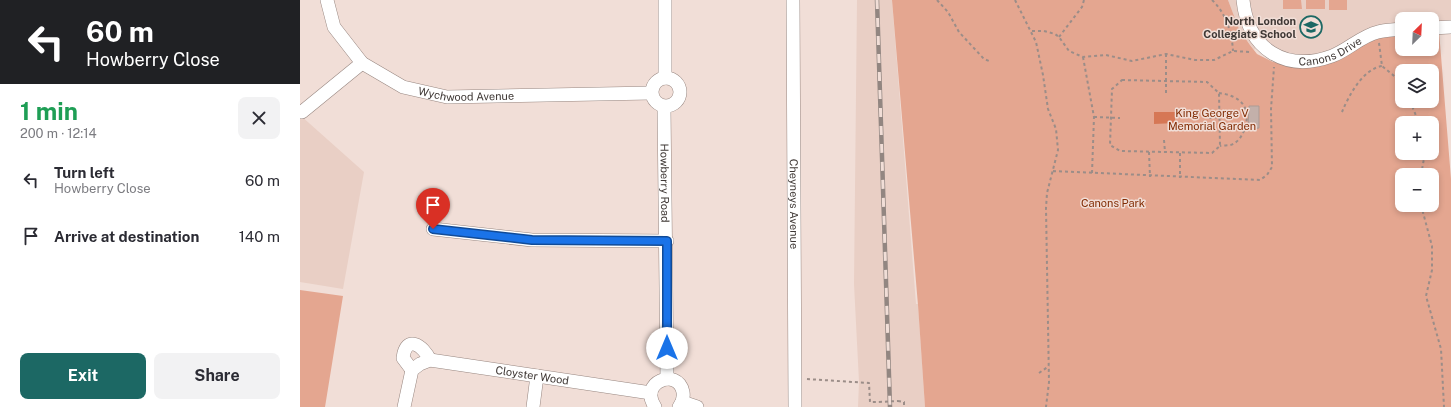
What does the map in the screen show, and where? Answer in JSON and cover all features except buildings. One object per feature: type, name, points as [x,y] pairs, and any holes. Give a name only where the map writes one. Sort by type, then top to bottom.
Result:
[{"type":"street","name":"Wychwood Avenue","points":[[327,0],[334,27],[362,63],[403,87],[447,97],[651,93]]},
{"type":"street","points":[[665,0],[665,78]]},
{"type":"street","name":"Cheyneys Avenue","points":[[793,0],[795,407]]},
{"type":"street","points":[[1243,0],[1250,25],[1266,49]]},
{"type":"street","points":[[1439,28],[1451,27]]},
{"type":"street","name":"Canons Drive","points":[[1266,49],[1295,60],[1316,60],[1333,56],[1378,32],[1395,30]]},
{"type":"street","points":[[302,112],[362,63]]},
{"type":"street","points":[[665,78],[670,78],[678,84],[680,93],[679,98],[673,105],[664,107],[654,100],[651,93],[657,81],[665,78]]},
{"type":"street","name":"Howberry Road","points":[[664,107],[667,241],[667,379]]},
{"type":"street","points":[[433,229],[532,240],[667,241]]},
{"type":"street","points":[[404,407],[412,370],[420,364],[430,360],[425,350],[421,346],[415,344],[404,352],[403,358],[412,370]]},
{"type":"street","name":"Cloyster Wood","points":[[430,360],[651,393]]},
{"type":"street","points":[[532,407],[537,376]]},
{"type":"street","points":[[655,407],[651,398],[651,393],[658,382],[667,379],[672,380],[681,386],[684,396],[681,404],[697,407]]},
{"type":"path","points":[[937,0],[948,12],[959,32],[984,59],[989,61]]},
{"type":"path","points":[[1015,0],[1032,31],[1036,42],[1048,109],[1056,129],[1058,150],[1047,193],[1046,208],[1049,366],[1046,407]]},
{"type":"path","points":[[1059,37],[1082,7],[1084,0]]},
{"type":"path","points":[[1212,0],[1217,4]]},
{"type":"path","points":[[1216,0],[1232,32],[1233,51]]},
{"type":"path","points":[[1032,31],[1044,31],[1059,37],[1069,51],[1083,57],[1106,55],[1132,61],[1166,54],[1194,60],[1214,60],[1233,51],[1255,52],[1266,49],[1271,109],[1272,167],[1267,175],[1260,180],[1150,177],[1053,172]]},
{"type":"path","points":[[1378,32],[1379,54],[1382,66],[1395,77]]},
{"type":"path","points":[[1166,54],[1166,93]]},
{"type":"path","points":[[1083,57],[1094,117],[1092,173]]},
{"type":"path","points":[[1342,112],[1346,103],[1366,73],[1382,66]]},
{"type":"path","points":[[1122,80],[1166,80],[1207,82],[1218,93],[1228,94],[1237,98],[1245,108],[1246,118],[1240,138],[1233,144],[1220,146],[1212,153],[1120,151],[1110,145],[1112,89],[1122,80]]},
{"type":"path","points":[[1218,93],[1220,146]]},
{"type":"path","points":[[1094,117],[1120,118]]},
{"type":"path","points":[[1209,118],[1219,117]]},
{"type":"path","points":[[1164,140],[1165,152]]},
{"type":"path","points":[[1149,152],[1150,177]]},
{"type":"path","points":[[1180,152],[1180,178]]},
{"type":"path","points":[[1423,212],[1432,246],[1432,270],[1426,296],[1441,349],[1444,407]]},
{"type":"path","points":[[1040,373],[1049,366]]},
{"type":"path","points":[[794,379],[831,380],[858,384],[869,383],[870,402],[904,402],[904,407]]},
{"type":"shaded area","points":[[857,0],[892,0],[916,304],[918,304],[925,407],[858,407],[859,382],[854,284]]},
{"type":"shaded area","name":"North London Collegiate School","points":[[1228,0],[1451,0],[1451,23],[1439,24],[1439,12],[1395,12],[1395,28],[1321,54],[1300,55],[1285,52],[1262,41],[1254,50],[1239,29]]},
{"type":"shaded area","points":[[1154,112],[1175,112],[1175,123],[1154,124]]},
{"type":"shaded area","points":[[300,115],[364,172],[343,289],[300,282]]},
{"type":"green space","name":"Canons Park","points":[[892,0],[1228,0],[1239,29],[1257,54],[1273,62],[1290,64],[1371,39],[1395,34],[1395,56],[1439,56],[1439,31],[1451,179],[1451,407],[925,407],[918,305]]},
{"type":"green space","points":[[1283,0],[1301,0],[1302,9],[1283,9]]},
{"type":"green space","points":[[1306,0],[1325,0],[1325,9],[1306,9]]},
{"type":"green space","points":[[1329,0],[1347,0],[1347,10],[1329,10]]},
{"type":"green space","points":[[300,290],[343,296],[325,407],[300,407]]},
{"type":"railway","points":[[877,0],[890,407]]},
{"type":"place","name":"North London Collegiate School","points":[[1311,27]]},
{"type":"route","points":[[433,229],[532,240],[667,241],[667,348]]},
{"type":"park label","name":"King George V Memorial Garden","points":[[1212,119]]}]
